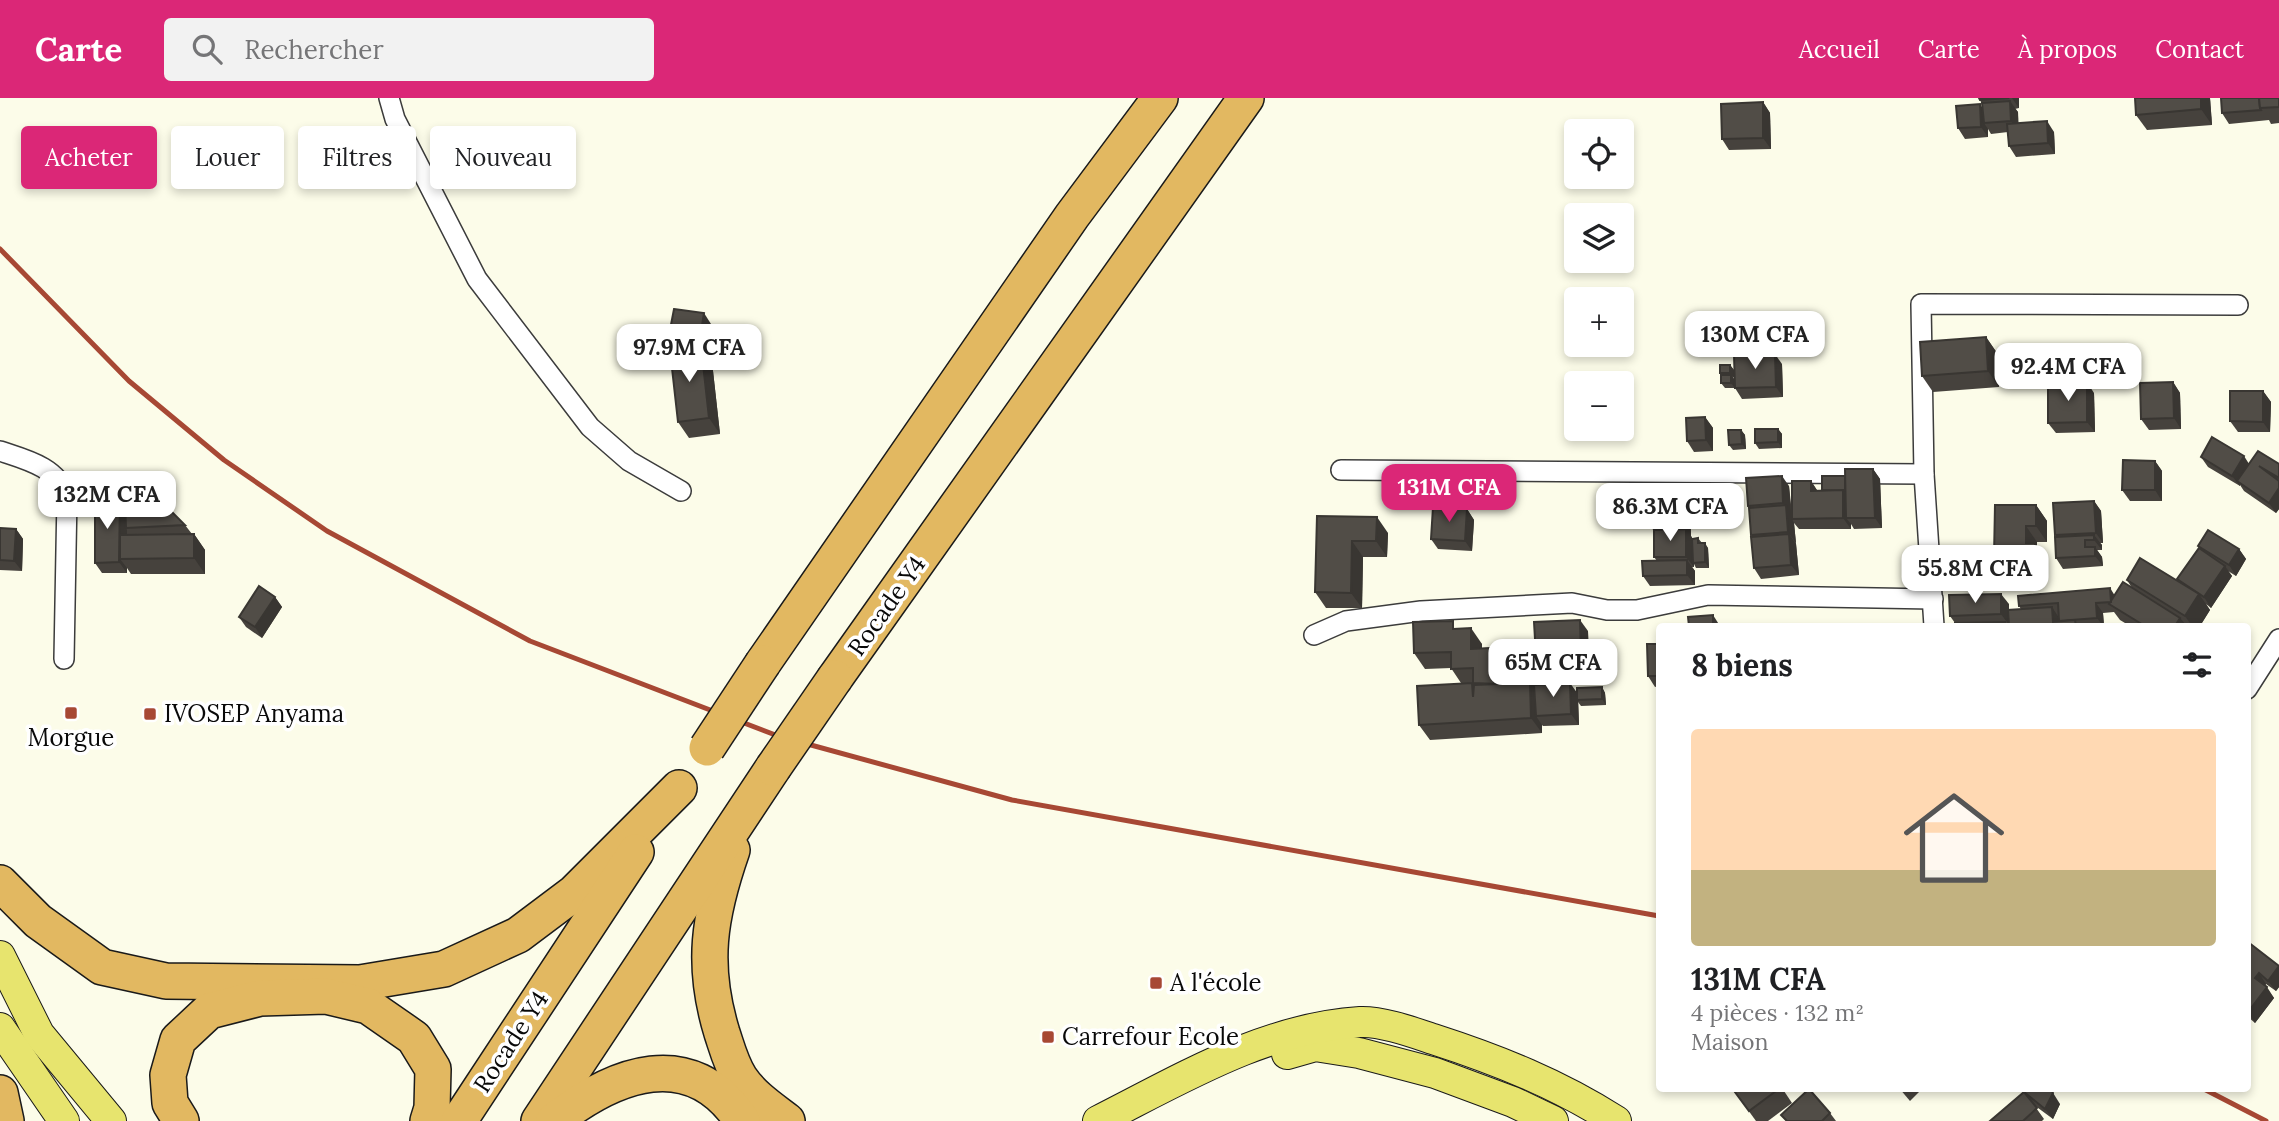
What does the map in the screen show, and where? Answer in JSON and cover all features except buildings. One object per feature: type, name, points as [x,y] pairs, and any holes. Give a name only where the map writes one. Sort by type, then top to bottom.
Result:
[{"type":"highway","name":"Rocade Y4","points":[[459,1121],[764,663],[1064,228],[1160,98]]},
{"type":"highway","name":"Rocade Y4","points":[[539,1121],[835,678],[1246,98]]},
{"type":"highway","points":[[0,883],[38,921],[102,967],[166,981],[360,983],[444,969],[518,935],[574,893],[679,788]]},
{"type":"highway","points":[[748,806],[719,886],[709,949],[712,1000],[728,1052],[740,1078],[757,1098],[788,1121]]},
{"type":"highway","points":[[181,1121],[170,1104],[168,1075],[178,1040],[209,1011],[260,998],[326,996],[368,1006],[414,1038],[433,1069],[432,1108],[428,1121]]},
{"type":"highway","points":[[554,1121],[578,1102],[624,1080],[663,1072],[705,1083],[735,1110],[742,1121]]},
{"type":"highway","points":[[0,1093],[6,1121]]},
{"type":"main road","points":[[0,956],[39,1034],[111,1121]]},
{"type":"main road","points":[[1098,1121],[1258,1043],[1296,1032],[1364,1022],[1423,1035],[1532,1074],[1578,1097],[1616,1121]]},
{"type":"main road","points":[[0,1028],[64,1121]]},
{"type":"main road","points":[[1140,1121],[1232,1073],[1270,1058],[1315,1046],[1436,1073],[1513,1102],[1553,1121]]},
{"type":"street","points":[[389,98],[395,119],[477,279],[590,427],[628,461],[681,491]]},
{"type":"street","points":[[1934,623],[1924,474],[1921,304],[2238,305]]},
{"type":"street","points":[[0,451],[51,471],[63,483],[67,496],[64,659]]},
{"type":"street","points":[[1341,470],[1924,474]]},
{"type":"street","points":[[1314,635],[1346,621],[1421,611],[1573,603],[1608,610],[1637,610],[1708,595],[1933,599]]},
{"type":"street","points":[[2251,683],[2279,639]]},
{"type":"railway","points":[[0,249],[129,381],[224,460],[327,531],[530,641],[778,736],[1012,800],[1656,915]]},
{"type":"railway","points":[[2210,1092],[2266,1121]]},
{"type":"place","name":"Morgue","points":[[71,713]]},
{"type":"place","name":"IVOSEP Anyama","points":[[150,714]]},
{"type":"place","name":"A l'école","points":[[1156,983]]},
{"type":"place","name":"Carrefour Ecole","points":[[1048,1037]]}]
